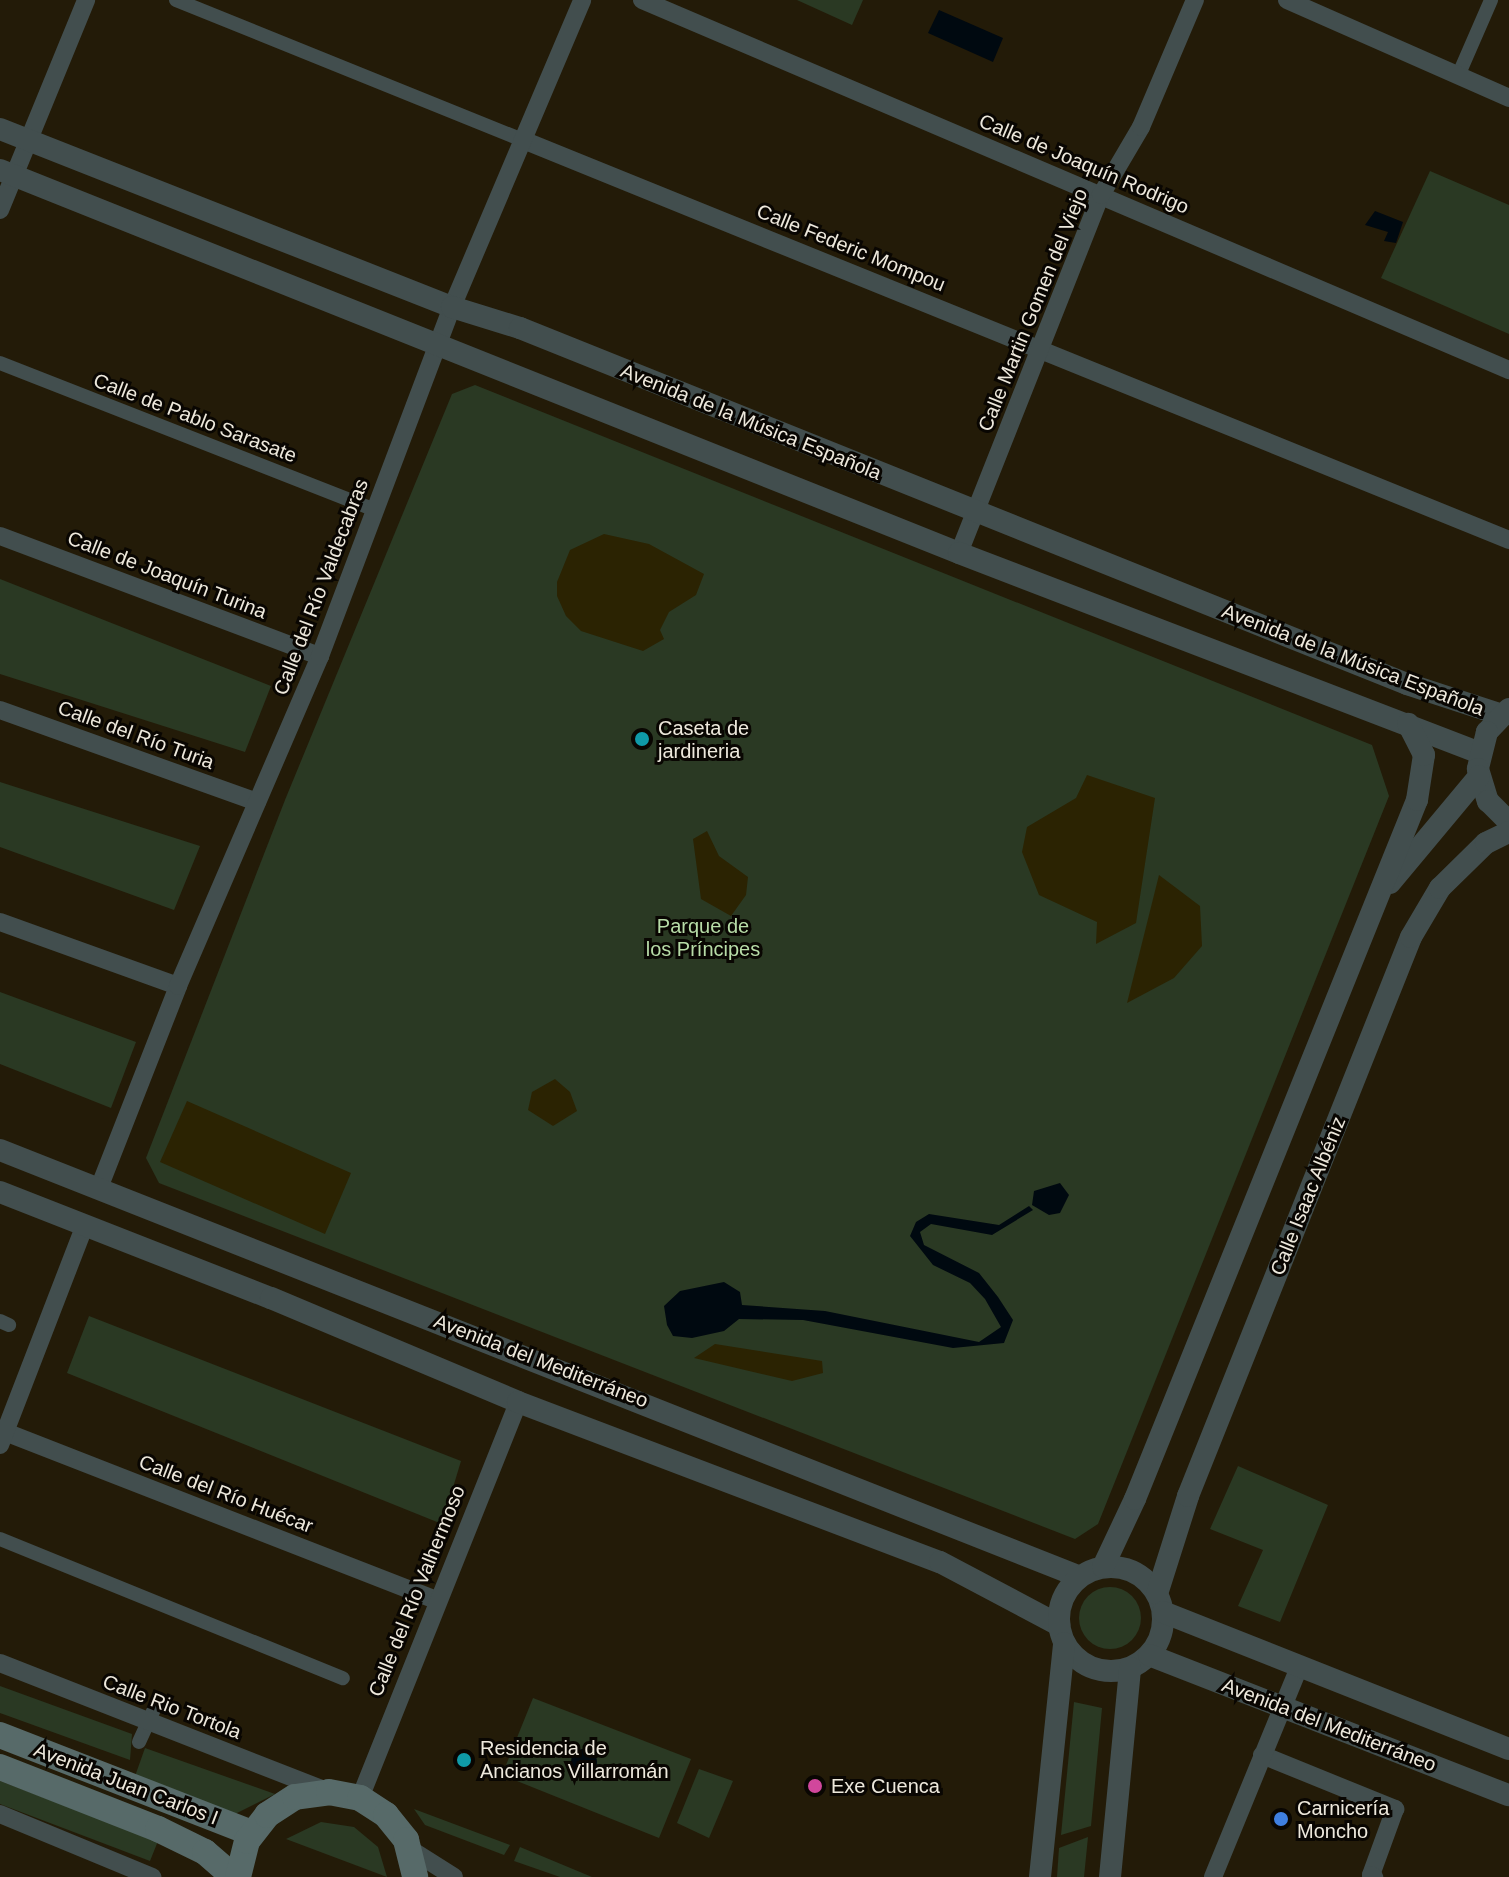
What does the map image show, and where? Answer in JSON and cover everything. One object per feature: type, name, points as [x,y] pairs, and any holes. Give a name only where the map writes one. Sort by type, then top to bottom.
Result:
[{"type":"main road","name":"Avenida Juan Carlos I","points":[[0,1735],[252,1833]]},
{"type":"main road","name":"Avenida Juan Carlos I","points":[[0,1767],[158,1829],[205,1852],[236,1877]]},
{"type":"main road","points":[[236,1877],[252,1833],[285,1802],[329,1792],[360,1798],[394,1822],[410,1849],[415,1877]]},
{"type":"street","points":[[0,210],[7,173],[29,140],[86,0]]},
{"type":"street","name":"Calle Federic Mompou","points":[[176,0],[1509,540]]},
{"type":"street","name":"Calle del Río Valdecabras","points":[[99,1188],[178,986],[320,656],[452,307],[582,0]]},
{"type":"street","name":"Calle de Joaquín Rodrigo","points":[[642,0],[1509,370]]},
{"type":"street","name":"Calle Martin Gomen del Viejo","points":[[959,553],[1101,195],[1141,127],[1195,0]]},
{"type":"street","points":[[1287,0],[1509,98]]},
{"type":"street","points":[[1458,76],[1491,0]]},
{"type":"street","name":"Avenida de la Música Española","points":[[0,129],[452,307],[520,328],[1407,684],[1506,710]]},
{"type":"street","name":"Avenida de la Música Española","points":[[7,173],[959,553],[1480,753]]},
{"type":"street","name":"Calle de Pablo Sarasate","points":[[0,363],[375,510]]},
{"type":"street","name":"Calle de Joaquín Turina","points":[[0,536],[320,656]]},
{"type":"street","name":"Calle del Río Turia","points":[[0,710],[257,802]]},
{"type":"street","points":[[1506,710],[1480,753],[1479,776],[1488,801],[1509,822]]},
{"type":"street","points":[[1103,1567],[1135,1499],[1379,896],[1424,777],[1421,745],[1408,724]]},
{"type":"street","points":[[1379,896],[1479,776]]},
{"type":"street","name":"Calle Isaac Albéniz","points":[[1160,1603],[1188,1496],[1411,937],[1440,888],[1486,843],[1509,832]]},
{"type":"street","points":[[0,922],[178,986]]},
{"type":"street","name":"Avenida del Mediterráneo","points":[[0,1150],[1080,1577]]},
{"type":"street","points":[[0,1192],[271,1298],[518,1402],[940,1562],[1062,1634],[1093,1668],[1140,1661]]},
{"type":"street","points":[[2,1436],[84,1227]]},
{"type":"street","name":"Calle del Río Valhermoso","points":[[360,1798],[436,1600],[518,1402]]},
{"type":"street","name":"Calle del Río Huécar","points":[[2,1436],[436,1600]]},
{"type":"street","points":[[0,1539],[343,1678]]},
{"type":"street","points":[[1040,1877],[1063,1598],[1080,1577],[1103,1567],[1134,1572],[1160,1603],[1300,1665],[1509,1749]]},
{"type":"street","points":[[1110,1877],[1140,1661],[1161,1635],[1160,1603]]},
{"type":"street","name":"Avenida del Mediterráneo","points":[[1140,1661],[1282,1707],[1509,1795]]},
{"type":"street","name":"Calle Rio Tortola","points":[[0,1663],[152,1713],[329,1792]]},
{"type":"street","points":[[1213,1877],[1300,1665]]},
{"type":"street","points":[[139,1742],[152,1713]]},
{"type":"street","points":[[1262,1755],[1395,1809],[1371,1875],[1374,1877]]},
{"type":"street","points":[[0,1814],[152,1877]]},
{"type":"street","points":[[410,1849],[454,1877]]},
{"type":"green space","points":[[797,0],[863,0],[852,25]]},
{"type":"green space","points":[[1430,171],[1509,205],[1509,334],[1381,278]]},
{"type":"green space","name":"Parque de los Príncipes","points":[[475,385],[1372,745],[1389,796],[1098,1524],[1075,1539],[159,1183],[146,1158],[285,800],[452,394]]},
{"type":"green space","points":[[0,579],[271,686],[245,752],[0,674]]},
{"type":"green space","points":[[0,782],[200,846],[174,910],[0,847]]},
{"type":"green space","points":[[0,992],[136,1042],[111,1108],[0,1064]]},
{"type":"green space","points":[[89,1316],[461,1461],[442,1524],[67,1373]]},
{"type":"green space","points":[[1238,1466],[1328,1505],[1280,1622],[1238,1606],[1263,1550],[1210,1529]]},
{"type":"green space","points":[[1110,1587],[1132,1596],[1141,1618],[1132,1640],[1110,1649],[1088,1640],[1079,1618],[1088,1596]]},
{"type":"green space","points":[[0,1686],[132,1734],[130,1760],[0,1713]]},
{"type":"green space","points":[[533,1698],[691,1759],[659,1838],[502,1775]]},
{"type":"green space","points":[[1074,1702],[1102,1708],[1091,1826],[1061,1835]]},
{"type":"green space","points":[[145,1748],[275,1794],[235,1814],[134,1779]]},
{"type":"green space","points":[[699,1769],[733,1781],[709,1838],[677,1823]]},
{"type":"green space","points":[[0,1781],[158,1841],[150,1861],[0,1804]]},
{"type":"green space","points":[[414,1809],[510,1845],[504,1855],[425,1825]]},
{"type":"green space","points":[[321,1822],[354,1827],[378,1847],[387,1877],[286,1839]]},
{"type":"green space","points":[[1088,1837],[1084,1877],[1057,1877],[1059,1848]]},
{"type":"green space","points":[[520,1847],[592,1877],[560,1877],[514,1861]]},
{"type":"sand","points":[[604,534],[649,544],[704,574],[696,595],[669,612],[660,630],[664,639],[643,651],[581,631],[566,616],[557,596],[557,582],[570,550]]},
{"type":"sand","points":[[1087,775],[1155,798],[1136,923],[1096,944],[1097,922],[1039,895],[1022,852],[1027,827],[1076,798]]},
{"type":"sand","points":[[707,831],[719,856],[748,877],[746,895],[731,916],[701,899],[693,839]]},
{"type":"sand","points":[[1159,875],[1200,906],[1202,946],[1174,978],[1127,1003]]},
{"type":"sand","points":[[555,1079],[570,1092],[577,1111],[553,1126],[528,1110],[532,1092]]},
{"type":"sand","points":[[187,1101],[351,1173],[325,1234],[160,1162]]},
{"type":"sand","points":[[715,1344],[822,1361],[823,1373],[792,1381],[694,1358]]},
{"type":"shaded area","points":[[939,10],[1003,38],[993,62],[928,33]]},
{"type":"shaded area","points":[[1375,211],[1403,222],[1396,243],[1384,241],[1388,232],[1365,225]]},
{"type":"shaded area","points":[[1060,1183],[1069,1195],[1060,1213],[1049,1215],[1032,1205],[1034,1191]]},
{"type":"shaded area","points":[[1029,1206],[1033,1210],[992,1235],[931,1224],[920,1232],[924,1245],[979,1273],[998,1297],[1013,1320],[1004,1343],[953,1348],[803,1320],[739,1319],[724,1331],[692,1338],[673,1336],[667,1325],[664,1306],[680,1291],[724,1282],[740,1292],[742,1305],[825,1311],[979,1342],[1001,1327],[985,1299],[970,1283],[933,1265],[910,1236],[916,1222],[929,1214],[999,1225]]},
{"type":"shaded area","points":[[584,1749],[593,1753],[597,1762],[593,1771],[584,1775],[575,1771],[571,1762],[575,1753]]},
{"type":"place","name":"Caseta de jardineria","points":[[642,739]]},
{"type":"place","name":"Residencia de Ancianos Villarromán","points":[[464,1760]]},
{"type":"place","name":"Exe Cuenca","points":[[815,1786]]},
{"type":"place","name":"Carnicería Moncho","points":[[1281,1819]]}]
